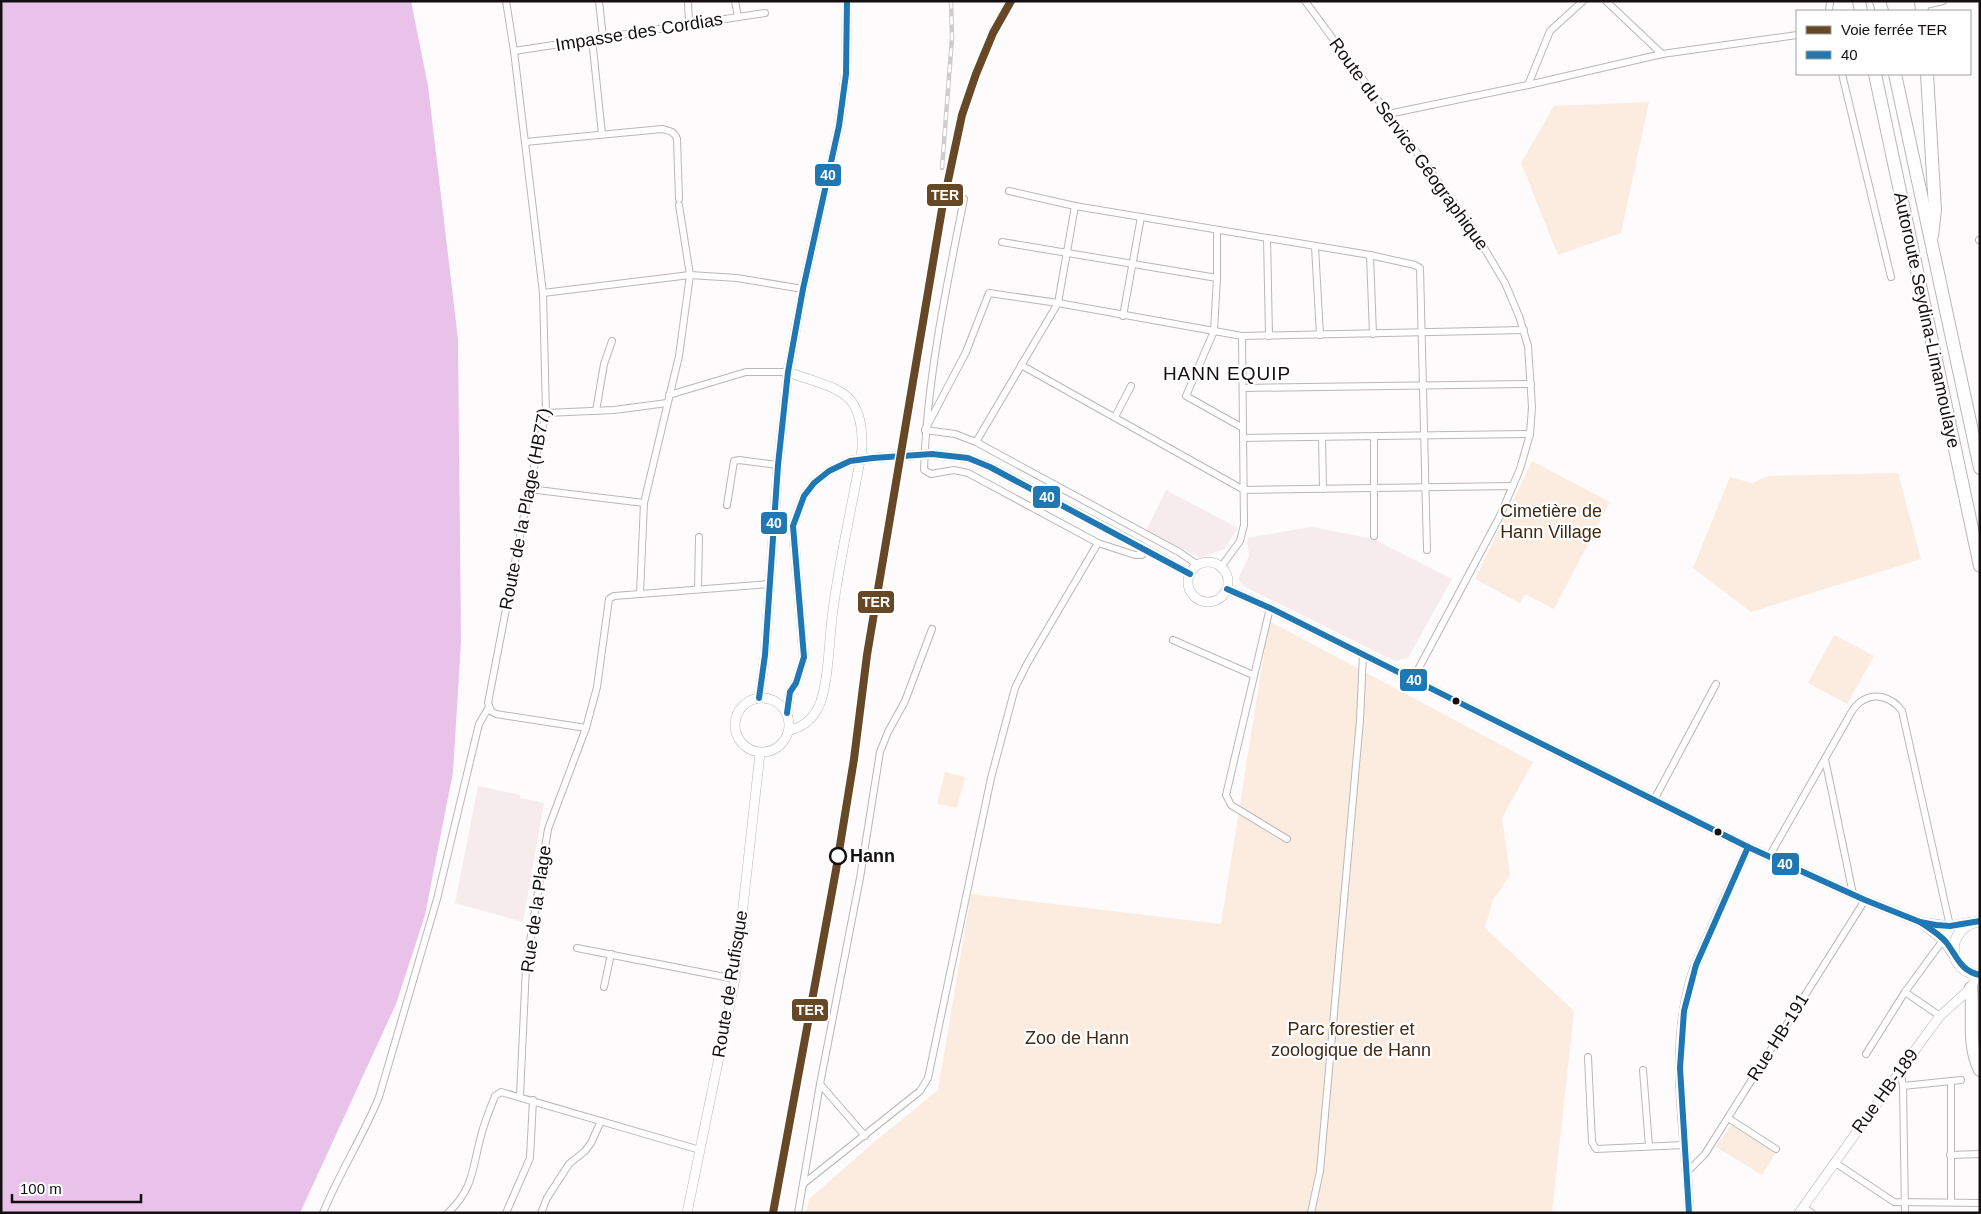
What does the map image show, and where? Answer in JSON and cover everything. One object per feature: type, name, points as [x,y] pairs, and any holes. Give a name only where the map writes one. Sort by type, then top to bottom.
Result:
[{"type":"highway","name":"Autoroute Seydina-Limamoulaye","points":[[1875,75],[1980,566]]},
{"type":"highway","name":"Autoroute Seydina-Limamoulaye","points":[[1895,75],[1930,246],[1980,468]]},
{"type":"highway","points":[[1927,75],[1935,210],[1930,246]]},
{"type":"highway","points":[[1971,988],[1973,1007],[1972,1046],[1980,1070]]},
{"type":"highway","points":[[1980,1032],[1978,1044],[1980,1053]]},
{"type":"main road","points":[[759,698],[765,656],[778,465],[788,372],[803,289],[840,126],[846,74],[847,1]]},
{"type":"main road","points":[[788,372],[841,392],[853,402],[860,414],[863,430],[862,449],[833,609],[823,694],[818,708],[809,721],[797,729],[789,730]]},
{"type":"main road","points":[[787,713],[779,704],[772,700],[759,698],[750,701],[738,713],[735,730],[738,739],[744,746],[752,750],[760,753],[768,752],[782,744],[789,730],[787,713],[790,692],[796,683],[804,657],[793,526],[804,496],[814,483],[829,472],[850,462],[872,458],[932,454],[968,458],[990,467],[1190,574]]},
{"type":"main road","points":[[1210,562],[1222,567],[1228,577],[1227,589],[1216,600],[1211,602],[1201,600],[1190,590],[1190,574],[1198,565],[1210,562]]},
{"type":"main road","points":[[1227,589],[1364,654],[1748,847],[1770,855],[1865,900],[1920,922],[1950,926],[1976,922]]},
{"type":"main road","points":[[772,700],[790,692]]},
{"type":"main road","name":"Route de Rufisque","points":[[687,1213],[735,979],[760,753]]},
{"type":"main road","points":[[1689,1213],[1680,1058],[1682,1029],[1690,983],[1748,847]]},
{"type":"main road","points":[[1920,922],[1943,940],[1961,968],[1978,975]]},
{"type":"main road","points":[[1955,956],[1955,940],[1958,932],[1976,922]]},
{"type":"main road","name":"Rue HB-189","points":[[1801,1210],[1940,1016],[1971,988],[1978,975]]},
{"type":"street","name":"Route de la Plage (HB77)","points":[[324,1213],[331,1194],[368,1123],[379,1097],[438,899],[480,724],[489,707],[488,703],[529,489],[546,413],[543,293],[514,51],[506,1]]},
{"type":"street","points":[[599,1],[603,38]]},
{"type":"street","points":[[688,1],[689,24]]},
{"type":"street","points":[[735,1],[738,17]]},
{"type":"street","name":"Route du Service Géographique","points":[[1305,1],[1471,226],[1505,284],[1524,330],[1528,346],[1531,384],[1530,434],[1520,469],[1500,516],[1413,679]]},
{"type":"street","points":[[1528,85],[1550,31],[1582,1]]},
{"type":"street","points":[[1606,1],[1662,54]]},
{"type":"street","points":[[1921,6],[1943,1]]},
{"type":"street","name":"Impasse des Cordias","points":[[514,51],[765,13]]},
{"type":"street","points":[[1388,114],[1528,85],[1662,54],[1796,35]]},
{"type":"street","points":[[592,39],[602,134]]},
{"type":"street","points":[[1842,75],[1891,278]]},
{"type":"street","points":[[525,142],[662,130],[672,131],[675,134],[679,202],[690,275],[679,356],[644,502],[640,594],[769,584]]},
{"type":"street","points":[[1009,190],[1076,206],[1370,255],[1415,265],[1420,268],[1426,550]]},
{"type":"street","points":[[964,199],[939,327],[925,430],[924,470],[926,473],[931,474],[954,470],[968,473],[1098,543],[1134,555],[1142,555],[1147,550]]},
{"type":"street","points":[[976,442],[1058,303],[1076,206]]},
{"type":"street","points":[[1124,316],[1141,217]]},
{"type":"street","points":[[1217,230],[1214,331],[1186,396],[1243,428]]},
{"type":"street","points":[[1267,238],[1269,336]]},
{"type":"street","points":[[1002,242],[1217,278]]},
{"type":"street","points":[[1315,247],[1320,335]]},
{"type":"street","points":[[1370,255],[1373,334]]},
{"type":"street","points":[[543,293],[690,275],[737,278],[803,289]]},
{"type":"street","points":[[925,430],[966,352],[989,293],[1058,303],[1242,336],[1524,330]]},
{"type":"street","points":[[1222,567],[1240,541],[1244,525],[1242,336]]},
{"type":"street","points":[[596,412],[604,364],[612,341]]},
{"type":"street","points":[[1021,365],[1244,490],[1513,486]]},
{"type":"street","points":[[669,395],[746,372],[788,372]]},
{"type":"street","points":[[1243,388],[1531,384]]},
{"type":"street","points":[[1115,417],[1131,386]]},
{"type":"street","points":[[546,413],[596,412],[667,403]]},
{"type":"street","points":[[925,430],[955,434],[976,442],[1180,552],[1198,565]]},
{"type":"street","points":[[1243,438],[1424,437],[1530,434]]},
{"type":"street","points":[[1322,437],[1323,489]]},
{"type":"street","points":[[1374,437],[1374,536]]},
{"type":"street","points":[[727,506],[734,461],[778,465]]},
{"type":"street","points":[[529,489],[644,502]]},
{"type":"street","points":[[698,589],[699,537]]},
{"type":"street","points":[[803,1184],[920,1091],[928,1078],[991,778],[1015,688],[1028,662],[1098,543]]},
{"type":"street","points":[[1172,564],[1180,552]]},
{"type":"street","name":"Rue de la Plage","points":[[520,1096],[526,967],[548,829],[586,728],[597,687],[610,599],[614,596],[640,594]]},
{"type":"street","points":[[1270,608],[1226,795],[1231,805],[1287,839]]},
{"type":"street","points":[[798,1213],[820,1084],[860,878],[880,752],[888,732],[905,701],[932,629]]},
{"type":"street","points":[[1172,640],[1253,675]]},
{"type":"street","points":[[1311,1213],[1318,1180],[1321,1151],[1360,720],[1364,654]]},
{"type":"street","points":[[1654,800],[1716,684]]},
{"type":"street","points":[[1770,855],[1824,759],[1858,704],[1864,699],[1880,696],[1888,698],[1896,702],[1902,711],[1950,926]]},
{"type":"street","points":[[489,707],[496,714],[586,728]]},
{"type":"street","points":[[1824,759],[1853,894]]},
{"type":"street","name":"Rue HB-191","points":[[1688,1171],[1705,1154],[1865,900]]},
{"type":"street","points":[[1866,1054],[1905,992],[1943,940]]},
{"type":"street","points":[[577,948],[735,979]]},
{"type":"street","points":[[604,987],[611,954]]},
{"type":"street","points":[[1905,992],[1940,1016]]},
{"type":"street","points":[[1588,1057],[1593,1146],[1596,1149],[1684,1145]]},
{"type":"street","points":[[1643,1070],[1649,1146]]},
{"type":"street","points":[[1900,1070],[1903,1086],[1905,1213]]},
{"type":"street","points":[[1903,1086],[1961,1080]]},
{"type":"street","points":[[1951,1081],[1951,1202]]},
{"type":"street","points":[[820,1084],[865,1136]]},
{"type":"street","points":[[448,1213],[461,1201],[470,1180],[481,1135],[496,1096],[504,1092],[700,1150]]},
{"type":"street","points":[[506,1213],[530,1158],[533,1100]]},
{"type":"street","points":[[1728,1118],[1776,1149]]},
{"type":"street","points":[[541,1213],[547,1198],[569,1164],[585,1151],[591,1143],[601,1121]]},
{"type":"street","points":[[1950,1155],[1980,1154]]},
{"type":"street","points":[[1834,1162],[1894,1202],[1978,1203],[1977,1213]]},
{"type":"street","points":[[1801,1210],[1812,1213]]},
{"type":"shaded area","points":[[1,1],[411,1],[428,86],[458,339],[461,642],[453,772],[425,915],[396,1004],[300,1213],[1,1213]]},
{"type":"shaded area","points":[[1166,490],[1238,528],[1224,549],[1200,558],[1146,531]]},
{"type":"shaded area","points":[[1312,527],[1373,539],[1452,579],[1408,658],[1395,661],[1243,586],[1238,579],[1249,556],[1247,538]]},
{"type":"shaded area","points":[[478,786],[520,795],[520,798],[544,803],[523,922],[455,903]]},
{"type":"green space","points":[[1649,102],[1621,233],[1558,255],[1521,163],[1554,106]]},
{"type":"green space","name":"Cimetière de Hann Village","points":[[1532,461],[1610,502],[1554,609],[1525,594],[1520,603],[1475,579]]},
{"type":"green space","points":[[1898,473],[1921,559],[1751,612],[1693,568],[1730,477],[1752,483],[1768,476]]},
{"type":"green space","name":"Parc forestier et zoologique de Hann","points":[[1269,621],[1533,762],[1502,818],[1510,875],[1493,900],[1485,928],[1574,1011],[1552,1213],[806,1213],[809,1199],[938,1090],[971,894],[1221,924]]},
{"type":"green space","points":[[1834,635],[1874,656],[1847,704],[1808,683]]},
{"type":"green space","points":[[945,772],[965,777],[957,808],[937,804]]},
{"type":"green space","points":[[1731,1125],[1776,1153],[1762,1175],[1716,1147]]},
{"type":"railway","points":[[942,168],[952,38],[951,1]]},
{"type":"rail line","name":"TER","points":[[773,1213],[836,870],[854,759],[867,655],[942,209],[962,115],[993,33],[1011,1]]},
{"type":"transit line","name":"40","points":[[759,698],[765,655],[778,465],[788,372],[803,289],[839,126],[846,74],[847,1]]},
{"type":"transit line","name":"40","points":[[787,713],[790,692],[796,683],[804,657],[793,526],[804,496],[814,483],[829,471],[850,461],[932,454],[968,458],[990,467],[1190,574]]},
{"type":"transit line","name":"40","points":[[1227,589],[1270,608],[1748,847],[1865,900],[1920,922],[1936,925],[1950,926],[1980,921]]},
{"type":"transit line","name":"40","points":[[1689,1213],[1680,1068],[1684,1011],[1696,965],[1748,847]]},
{"type":"transit line","name":"40","points":[[1920,922],[1946,942],[1963,966],[1973,973],[1980,975]]},
{"type":"place","name":"Hann","points":[[838,856]]},
{"type":"district","name":"HANN EQUIP","points":[[1227,373]]},
{"type":"park label","name":"Zoo de Hann","points":[[1077,1038]]}]
